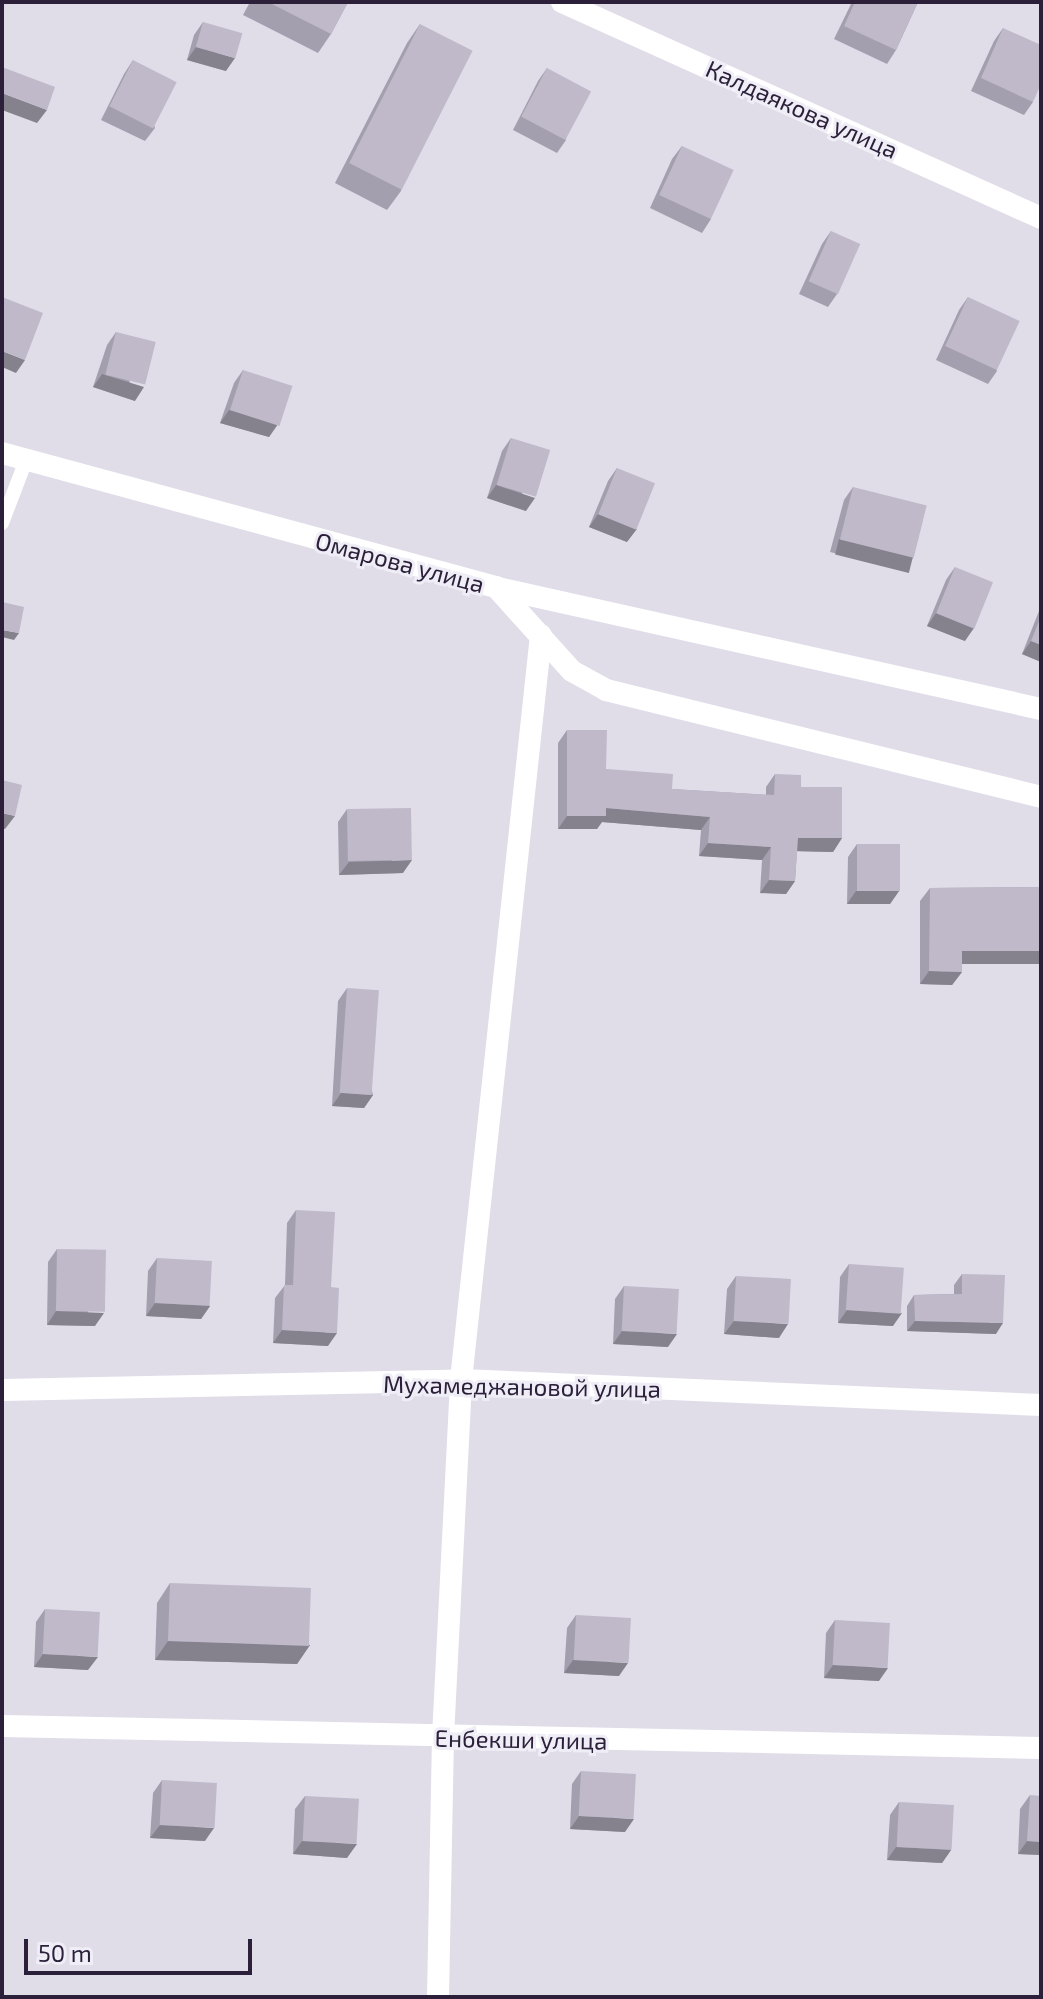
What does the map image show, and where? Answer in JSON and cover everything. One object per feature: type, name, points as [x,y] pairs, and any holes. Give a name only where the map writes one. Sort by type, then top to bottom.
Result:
[{"type":"street","name":"Калдаякова улица","points":[[562,2],[1041,218]]},
{"type":"street","name":"Омарова улица","points":[[2,453],[496,587],[572,671],[606,690],[1041,797]]},
{"type":"street","points":[[496,587],[1041,709]]},
{"type":"street","points":[[438,1997],[443,1737],[461,1380],[541,635]]},
{"type":"street","name":"Мухамеджановой улица","points":[[2,1390],[461,1380],[1041,1405]]},
{"type":"street","name":"Енбекши улица","points":[[2,1726],[1041,1748]]},
{"type":"lane","points":[[2,523],[26,460]]},
{"type":"building","points":[[268,2],[348,2],[331,34]]},
{"type":"building","points":[[855,2],[918,2],[896,50],[844,26]]},
{"type":"building","points":[[203,22],[242,33],[235,58],[196,47]]},
{"type":"building","points":[[420,24],[473,51],[402,190],[349,163]]},
{"type":"building","points":[[1003,28],[1041,45],[1041,84],[1033,102],[981,78]]},
{"type":"building","points":[[133,60],[177,82],[153,129],[109,106]]},
{"type":"building","points":[[2,67],[55,87],[47,110],[2,93]]},
{"type":"building","points":[[547,68],[591,91],[565,140],[521,117]]},
{"type":"building","points":[[682,146],[734,170],[711,219],[659,195]]},
{"type":"building","points":[[831,231],[860,244],[838,294],[809,281]]},
{"type":"building","points":[[2,297],[43,313],[25,360],[2,351]]},
{"type":"building","points":[[968,297],[1020,321],[997,370],[945,346]]},
{"type":"building","points":[[116,332],[156,342],[145,385],[105,375]]},
{"type":"building","points":[[243,370],[292,386],[279,426],[230,410]]},
{"type":"building","points":[[511,438],[550,450],[536,497],[497,485]]},
{"type":"building","points":[[617,468],[655,483],[636,530],[598,514]]},
{"type":"building","points":[[853,487],[927,505],[914,558],[840,539]]},
{"type":"building","points":[[955,567],[993,582],[974,629],[936,613]]},
{"type":"building","points":[[2,602],[24,607],[19,633],[2,630]]},
{"type":"building","points":[[1041,616],[1041,645],[1031,641]]},
{"type":"building","points":[[567,730],[607,730],[606,769],[673,774],[672,789],[774,795],[775,774],[801,775],[801,787],[842,787],[842,838],[798,838],[795,881],[769,880],[771,847],[708,843],[710,817],[606,808],[606,816],[567,816]]},
{"type":"building","points":[[2,780],[22,785],[15,816],[2,813]]},
{"type":"building","points":[[411,808],[412,860],[348,861],[347,809]]},
{"type":"building","points":[[857,844],[900,844],[900,891],[857,891]]},
{"type":"building","points":[[1041,887],[1041,951],[962,951],[962,972],[929,971],[930,888]]},
{"type":"building","points":[[347,988],[379,990],[372,1095],[340,1093]]},
{"type":"building","points":[[296,1210],[335,1212],[331,1287],[339,1288],[337,1333],[282,1330],[284,1285],[293,1285]]},
{"type":"building","points":[[57,1249],[106,1250],[105,1312],[56,1311]]},
{"type":"building","points":[[157,1258],[212,1261],[210,1306],[155,1303]]},
{"type":"building","points":[[849,1264],[904,1268],[901,1314],[846,1310]]},
{"type":"building","points":[[962,1274],[1005,1275],[1003,1323],[915,1321],[914,1295],[962,1294]]},
{"type":"building","points":[[736,1276],[791,1279],[789,1324],[734,1321]]},
{"type":"building","points":[[624,1286],[679,1289],[677,1334],[622,1331]]},
{"type":"building","points":[[170,1583],[311,1588],[309,1646],[168,1641]]},
{"type":"building","points":[[45,1609],[100,1612],[98,1657],[43,1654]]},
{"type":"building","points":[[576,1615],[631,1618],[629,1663],[574,1660]]},
{"type":"building","points":[[835,1620],[890,1623],[888,1668],[833,1665]]},
{"type":"building","points":[[581,1771],[636,1774],[634,1819],[579,1816]]},
{"type":"building","points":[[162,1780],[217,1783],[215,1828],[160,1825]]},
{"type":"building","points":[[1030,1795],[1041,1796],[1041,1842],[1027,1841]]},
{"type":"building","points":[[305,1796],[359,1799],[357,1844],[303,1841]]},
{"type":"building","points":[[899,1802],[954,1805],[952,1850],[897,1847]]}]
